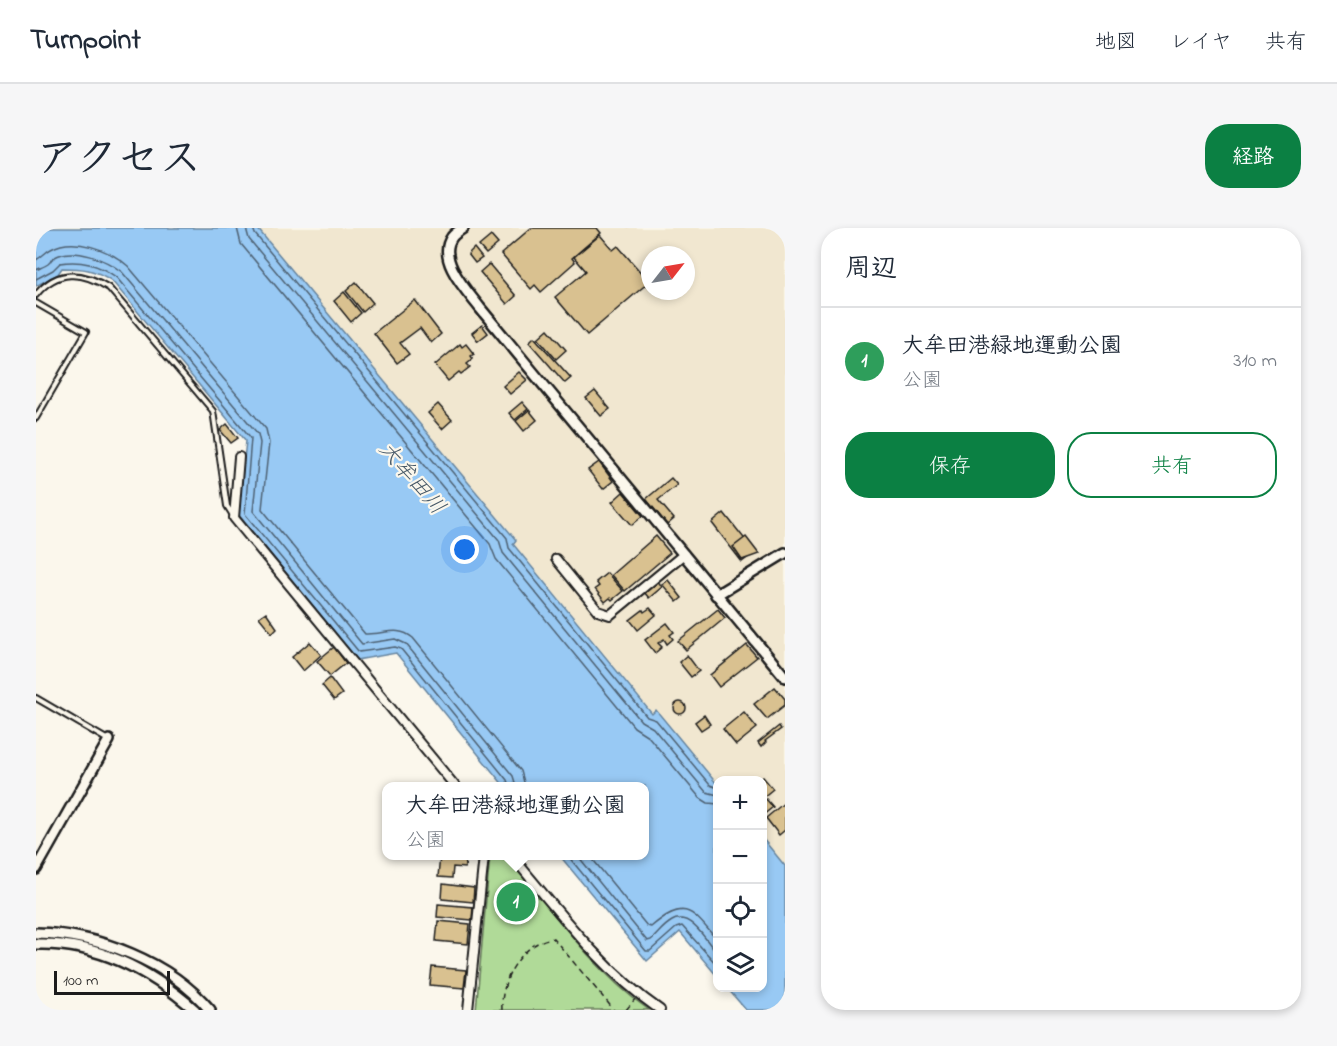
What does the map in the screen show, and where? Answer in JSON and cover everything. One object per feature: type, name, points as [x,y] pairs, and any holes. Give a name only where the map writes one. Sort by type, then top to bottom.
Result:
[{"type":"street","points":[[463,228],[452,237],[449,246],[449,259],[455,275],[785,677]]},
{"type":"street","points":[[239,457],[234,518],[452,782]]},
{"type":"street","points":[[716,595],[785,553]]},
{"type":"street","points":[[556,559],[598,611],[610,615],[684,554]]},
{"type":"street","points":[[36,867],[109,740]]},
{"type":"street","points":[[468,1010],[483,860]]},
{"type":"street","points":[[516,860],[603,964],[660,1010]]},
{"type":"street","points":[[36,933],[85,940],[110,946],[135,956],[184,986],[210,1010]]},
{"type":"street","points":[[36,944],[77,948],[124,962],[166,987],[195,1010]]},
{"type":"lane","points":[[36,295],[45,284],[66,275],[94,278],[109,288],[213,411],[227,506],[234,518]]},
{"type":"lane","points":[[36,303],[86,332],[36,418]]},
{"type":"lane","points":[[36,698],[109,740]]},
{"type":"path","points":[[502,1010],[506,985],[516,963],[534,945],[553,938],[614,1010]]},
{"type":"path","points":[[626,1010],[639,995]]},
{"type":"shaded area","points":[[257,228],[785,228],[785,866],[767,844],[767,776],[713,776],[713,779],[656,711],[653,714],[513,543],[516,539]]},
{"type":"green space","points":[[490,860],[511,860],[591,958],[609,977],[649,1010],[476,1010]]},
{"type":"water","name":"大牟田川","points":[[36,228],[257,228],[516,540],[513,544],[652,714],[656,710],[713,779],[713,971],[680,932],[647,961],[563,860],[649,860],[649,782],[501,782],[396,653],[357,660],[238,514],[246,441],[112,281],[100,274],[76,268],[62,268],[58,274],[36,286]]},
{"type":"water","points":[[767,844],[785,866],[785,1010],[746,1010],[730,992],[767,992]]},
{"type":"building","points":[[531,228],[597,228],[601,233],[572,258],[575,262],[541,292],[535,285],[531,289],[501,254]]},
{"type":"building","points":[[600,235],[613,250],[618,246],[641,273],[641,289],[587,335],[555,297],[586,271],[574,257]]},
{"type":"building","points":[[491,236],[498,244],[486,254],[479,246]]},
{"type":"building","points":[[474,248],[482,258],[475,263],[468,254]]},
{"type":"building","points":[[489,264],[516,296],[507,304],[480,272]]},
{"type":"building","points":[[356,282],[373,303],[363,312],[346,291]]},
{"type":"building","points":[[344,292],[361,313],[351,322],[334,301]]},
{"type":"building","points":[[415,300],[441,334],[431,343],[420,328],[400,343],[409,354],[397,363],[374,333]]},
{"type":"building","points":[[482,325],[488,333],[478,341],[472,333]]},
{"type":"building","points":[[548,329],[566,350],[556,359],[538,338]]},
{"type":"building","points":[[534,337],[571,378],[565,383],[529,342]]},
{"type":"building","points":[[460,344],[462,347],[466,344],[474,354],[471,356],[473,359],[467,364],[470,367],[448,381],[435,365]]},
{"type":"building","points":[[519,372],[527,380],[510,394],[503,386]]},
{"type":"building","points":[[595,391],[610,409],[601,416],[586,398]]},
{"type":"building","points":[[522,402],[528,409],[515,420],[509,413]]},
{"type":"building","points":[[438,404],[452,420],[442,429],[428,413]]},
{"type":"building","points":[[529,410],[537,420],[524,431],[516,421]]},
{"type":"building","points":[[227,424],[238,438],[231,443],[220,430]]},
{"type":"building","points":[[599,462],[613,481],[603,489],[588,470]]},
{"type":"building","points":[[671,478],[677,485],[658,500],[674,519],[667,525],[646,499]]},
{"type":"building","points":[[623,492],[643,516],[632,525],[612,502]]},
{"type":"building","points":[[724,513],[755,552],[742,562],[712,523]]},
{"type":"building","points":[[656,536],[670,553],[625,591],[611,575]]},
{"type":"building","points":[[746,537],[759,554],[742,560],[733,547]]},
{"type":"building","points":[[607,573],[623,591],[612,600],[610,598],[605,602],[595,589],[599,586],[596,582]]},
{"type":"building","points":[[668,580],[682,598],[677,602],[662,584]]},
{"type":"building","points":[[658,581],[662,587],[649,598],[644,592]]},
{"type":"building","points":[[650,608],[656,615],[638,630],[630,620],[643,610],[644,612]]},
{"type":"building","points":[[718,609],[725,618],[686,650],[678,641]]},
{"type":"building","points":[[266,612],[277,628],[272,633],[259,617]]},
{"type":"building","points":[[667,623],[674,632],[670,635],[673,639],[667,644],[664,639],[658,643],[662,647],[655,653],[645,640]]},
{"type":"building","points":[[310,642],[321,655],[303,671],[292,657]]},
{"type":"building","points":[[747,645],[757,657],[719,687],[710,675]]},
{"type":"building","points":[[334,647],[346,663],[330,676],[317,661]]},
{"type":"building","points":[[687,655],[699,671],[691,677],[679,662]]},
{"type":"building","points":[[330,678],[342,694],[334,700],[322,685]]},
{"type":"building","points":[[775,687],[785,699],[785,705],[767,719],[754,704]]},
{"type":"building","points":[[682,702],[686,708],[682,714],[678,714],[674,706]]},
{"type":"building","points":[[744,712],[757,728],[736,745],[723,729]]},
{"type":"building","points":[[704,715],[710,724],[701,730],[695,722]]},
{"type":"building","points":[[779,726],[781,729],[761,747],[758,743]]},
{"type":"building","points":[[767,782],[773,789],[767,794]]},
{"type":"building","points":[[767,800],[773,807],[767,812]]},
{"type":"building","points":[[785,802],[785,830],[779,835],[767,817]]},
{"type":"building","points":[[440,860],[466,860],[465,868],[453,867],[452,878],[438,877]]},
{"type":"building","points":[[443,884],[474,888],[473,902],[442,899]]},
{"type":"building","points":[[438,904],[473,907],[472,920],[437,917]]},
{"type":"building","points":[[438,921],[470,924],[468,944],[436,941]]},
{"type":"building","points":[[432,967],[466,970],[464,988],[430,985]]},
{"type":"waterway","points":[[782,228],[785,231]]},
{"type":"place","name":"大牟田港緑地運動公園","points":[[516,902]]}]
